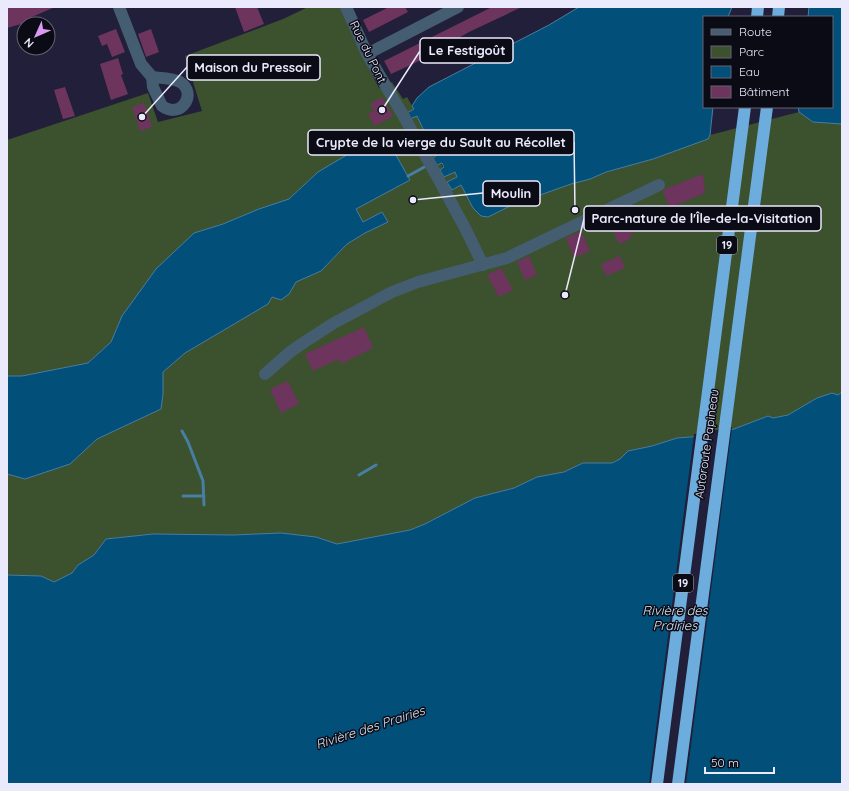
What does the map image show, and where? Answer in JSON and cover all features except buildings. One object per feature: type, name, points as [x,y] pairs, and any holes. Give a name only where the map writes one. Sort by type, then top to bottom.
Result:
[{"type":"highway","name":"Autoroute Papineau","points":[[657,784],[745,108]]},
{"type":"highway","name":"Autoroute Papineau","points":[[678,784],[729,385],[767,108]]},
{"type":"street","points":[[119,7],[141,64],[152,77]]},
{"type":"street","name":"Rue du Pont","points":[[346,7],[367,54],[447,194],[483,265]]},
{"type":"street","points":[[367,54],[458,7]]},
{"type":"street","points":[[265,374],[290,352],[334,323],[403,287],[507,258],[659,185]]},
{"type":"green space","points":[[308,7],[341,7],[355,42],[379,88],[392,82],[403,99],[407,97],[414,109],[407,113],[417,116],[424,131],[419,134],[423,141],[428,139],[437,155],[433,158],[442,165],[444,176],[455,172],[457,177],[447,182],[452,190],[461,185],[473,208],[481,216],[488,217],[512,205],[571,184],[590,179],[606,172],[653,159],[708,139],[710,135],[799,112],[813,122],[842,124],[842,392],[838,395],[832,393],[817,398],[788,415],[773,418],[768,416],[734,429],[677,438],[652,446],[628,451],[620,459],[612,463],[583,463],[564,472],[537,477],[514,488],[475,498],[425,524],[410,530],[337,544],[316,537],[281,533],[233,535],[153,534],[106,539],[94,555],[78,565],[72,573],[54,582],[41,576],[7,575],[7,474],[25,479],[70,464],[97,439],[161,409],[163,372],[185,353],[268,304],[272,296],[289,294],[296,282],[321,271],[347,244],[388,222],[382,212],[363,222],[356,209],[410,180],[318,172],[289,199],[259,209],[223,224],[194,233],[122,316],[111,342],[88,363],[22,376],[7,376],[7,140],[148,93],[158,122],[202,111],[185,56],[283,19]]},
{"type":"water","points":[[579,7],[732,7],[728,16],[703,16],[703,108],[713,108],[710,135],[708,139],[653,159],[606,172],[590,179],[571,184],[512,205],[488,217],[481,216],[473,208],[461,185],[452,190],[447,182],[457,177],[455,172],[444,177],[440,170],[444,167],[442,163],[437,165],[433,158],[437,155],[428,139],[423,141],[419,134],[424,131],[417,116],[410,119],[407,113],[414,109],[412,106],[417,98],[429,87],[549,25]]},
{"type":"water","points":[[809,7],[842,7],[842,124],[813,122],[799,112],[798,108],[833,108],[833,16],[808,16]]},
{"type":"water","points":[[388,141],[410,180],[356,209],[363,222],[382,212],[388,222],[347,244],[321,271],[296,282],[289,294],[281,300],[272,297],[268,304],[185,353],[163,372],[161,409],[97,439],[70,464],[25,479],[7,474],[7,376],[22,376],[88,363],[111,342],[122,316],[156,269],[194,233],[223,224],[259,209],[289,199],[318,172],[350,153]]},
{"type":"water","name":"Rivière des Prairies","points":[[842,392],[842,784],[7,784],[7,575],[41,576],[54,582],[72,573],[78,565],[94,555],[106,539],[153,534],[233,535],[281,533],[316,537],[337,544],[410,530],[425,524],[475,498],[514,488],[537,477],[564,472],[583,463],[612,463],[620,459],[628,451],[652,446],[677,438],[734,429],[768,416],[773,418],[788,415],[817,398],[832,393],[838,395]]},
{"type":"pier","points":[[732,427],[686,784],[649,784],[694,434]]},
{"type":"waterway","points":[[394,153],[414,141]]},
{"type":"waterway","points":[[408,176],[428,165]]},
{"type":"waterway","points":[[182,431],[188,442],[203,481],[204,505]]},
{"type":"waterway","points":[[359,475],[376,465]]},
{"type":"waterway","points":[[183,496],[204,496]]},
{"type":"place","name":"Le Festigoût","points":[[382,110]]},
{"type":"place","name":"Maison du Pressoir","points":[[142,117]]},
{"type":"place","name":"Moulin","points":[[413,200]]},
{"type":"place","name":"Crypte de la vierge du Sault au Récollet","points":[[575,210]]},
{"type":"place","name":"Parc-nature de l'Île-de-la-Visitation","points":[[565,295]]}]
